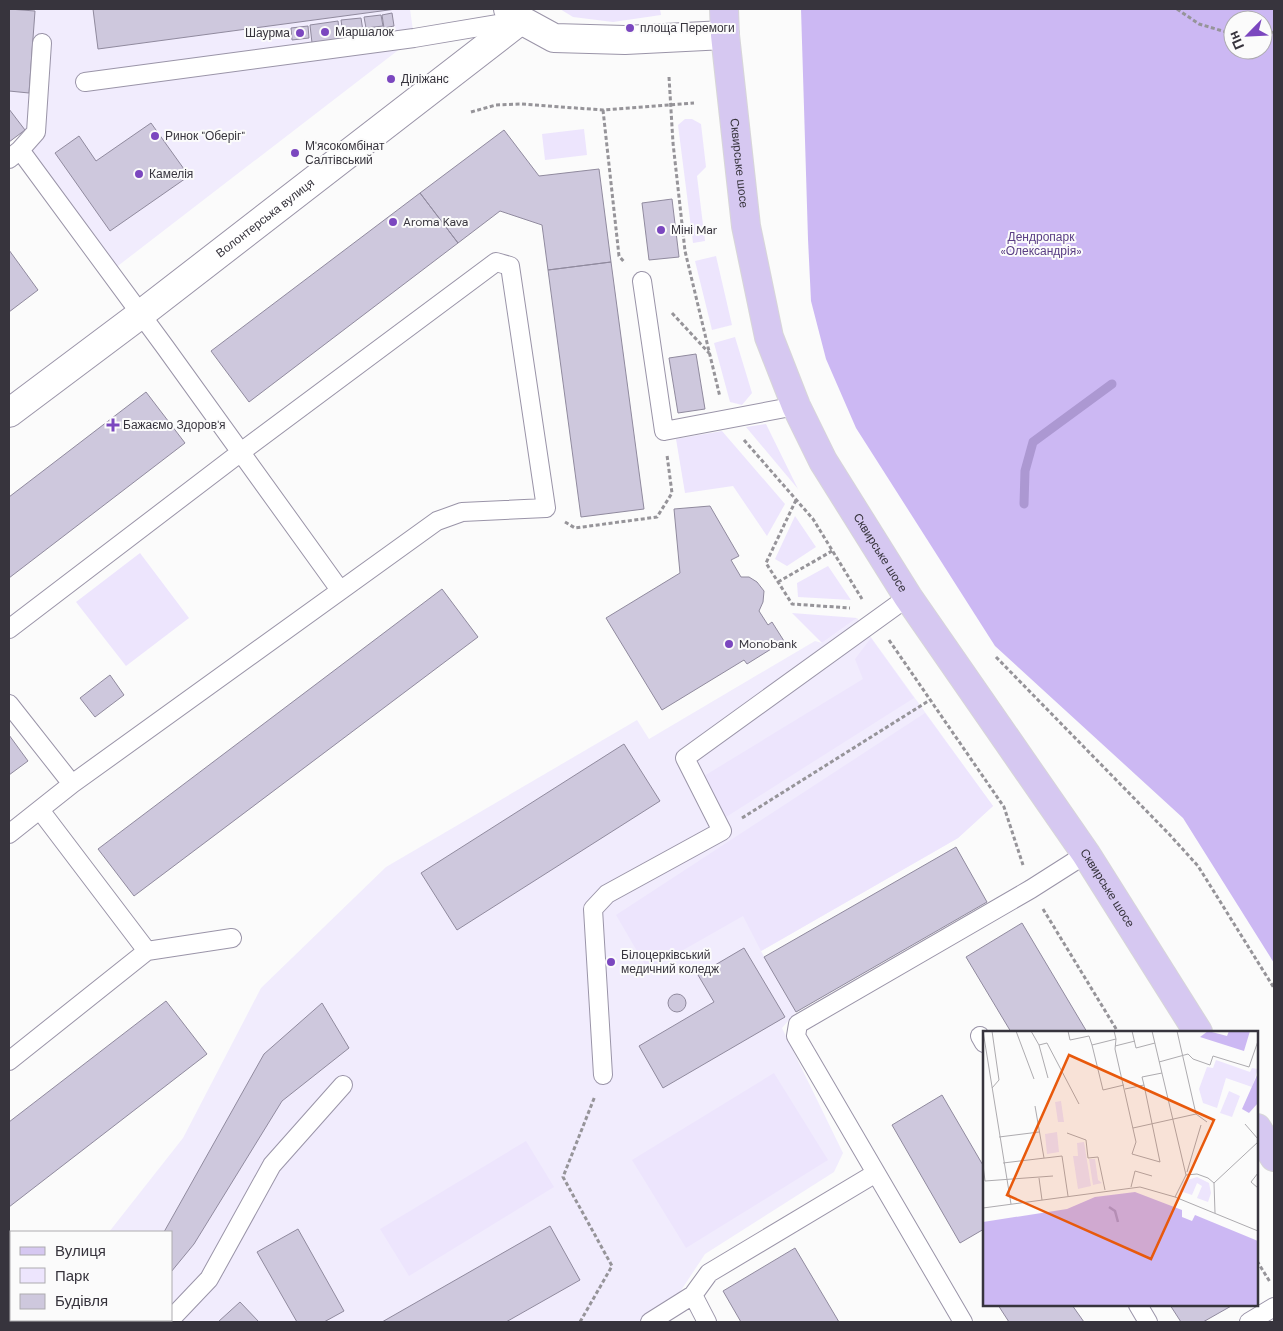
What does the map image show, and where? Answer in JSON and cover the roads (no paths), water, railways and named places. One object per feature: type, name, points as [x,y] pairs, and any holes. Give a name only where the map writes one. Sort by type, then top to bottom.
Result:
[{"type":"main road","name":"Сквирське шосе","points":[[725,22],[746,226],[769,337],[796,406],[823,461],[908,597],[1086,854],[1197,1031]]},
{"type":"main road","points":[[1258,1130],[1274,1157]]},
{"type":"street","points":[[515,15],[554,38],[625,40],[725,22]]},
{"type":"street","name":"Волонтерська вулиця","points":[[9,413],[141,314],[515,15]]},
{"type":"lane","points":[[85,82],[404,40],[515,15]]},
{"type":"lane","points":[[42,43],[36,132],[14,154],[141,314],[340,590]]},
{"type":"lane","points":[[9,629],[241,452],[496,262],[510,266],[546,508],[462,512],[437,521],[72,784],[9,834]]},
{"type":"lane","points":[[642,281],[664,432],[796,406]]},
{"type":"lane","points":[[603,1075],[593,909],[607,894],[722,831],[685,758],[872,614],[908,597]]},
{"type":"lane","points":[[9,704],[72,784]]},
{"type":"lane","points":[[40,810],[148,951]]},
{"type":"lane","points":[[963,1322],[796,1036],[798,1024],[1031,889],[1086,854]]},
{"type":"lane","points":[[9,1061],[148,951],[232,938]]},
{"type":"lane","points":[[172,1318],[209,1279],[272,1165],[343,1085]]},
{"type":"lane","points":[[650,1322],[693,1295],[709,1273],[876,1173]]},
{"type":"lane","points":[[693,1295],[707,1322]]},
{"type":"lane","points":[[1139,1306],[1148,1322]]},
{"type":"lane","points":[[1249,1322],[1274,1307]]},
{"type":"waterway","points":[[1024,504],[1025,471],[1033,442],[1112,384]]},
{"type":"place","name":"площа Перемоги","points":[[630,28]]},
{"type":"place","name":"Маршалок","points":[[325,32]]},
{"type":"place","name":"Шаурма","points":[[300,33]]},
{"type":"place","name":"Діліжанс","points":[[391,79]]},
{"type":"place","name":"Ринок \"Оберіг\"","points":[[155,136]]},
{"type":"place","name":"М'ясокомбінат Салтівський","points":[[295,153]]},
{"type":"place","name":"Камелія","points":[[139,174]]},
{"type":"place","name":"Aroma Kava","points":[[393,222]]},
{"type":"place","name":"Міні Mar","points":[[661,230]]},
{"type":"place","name":"Бажаємо Здоров'я","points":[[113,425]]},
{"type":"place","name":"Monobank","points":[[729,644]]},
{"type":"place","name":"Білоцерківський медичний коледж","points":[[611,962]]},
{"type":"park label","name":"Дендропарк «Олександрія»","points":[[1041,244]]}]
